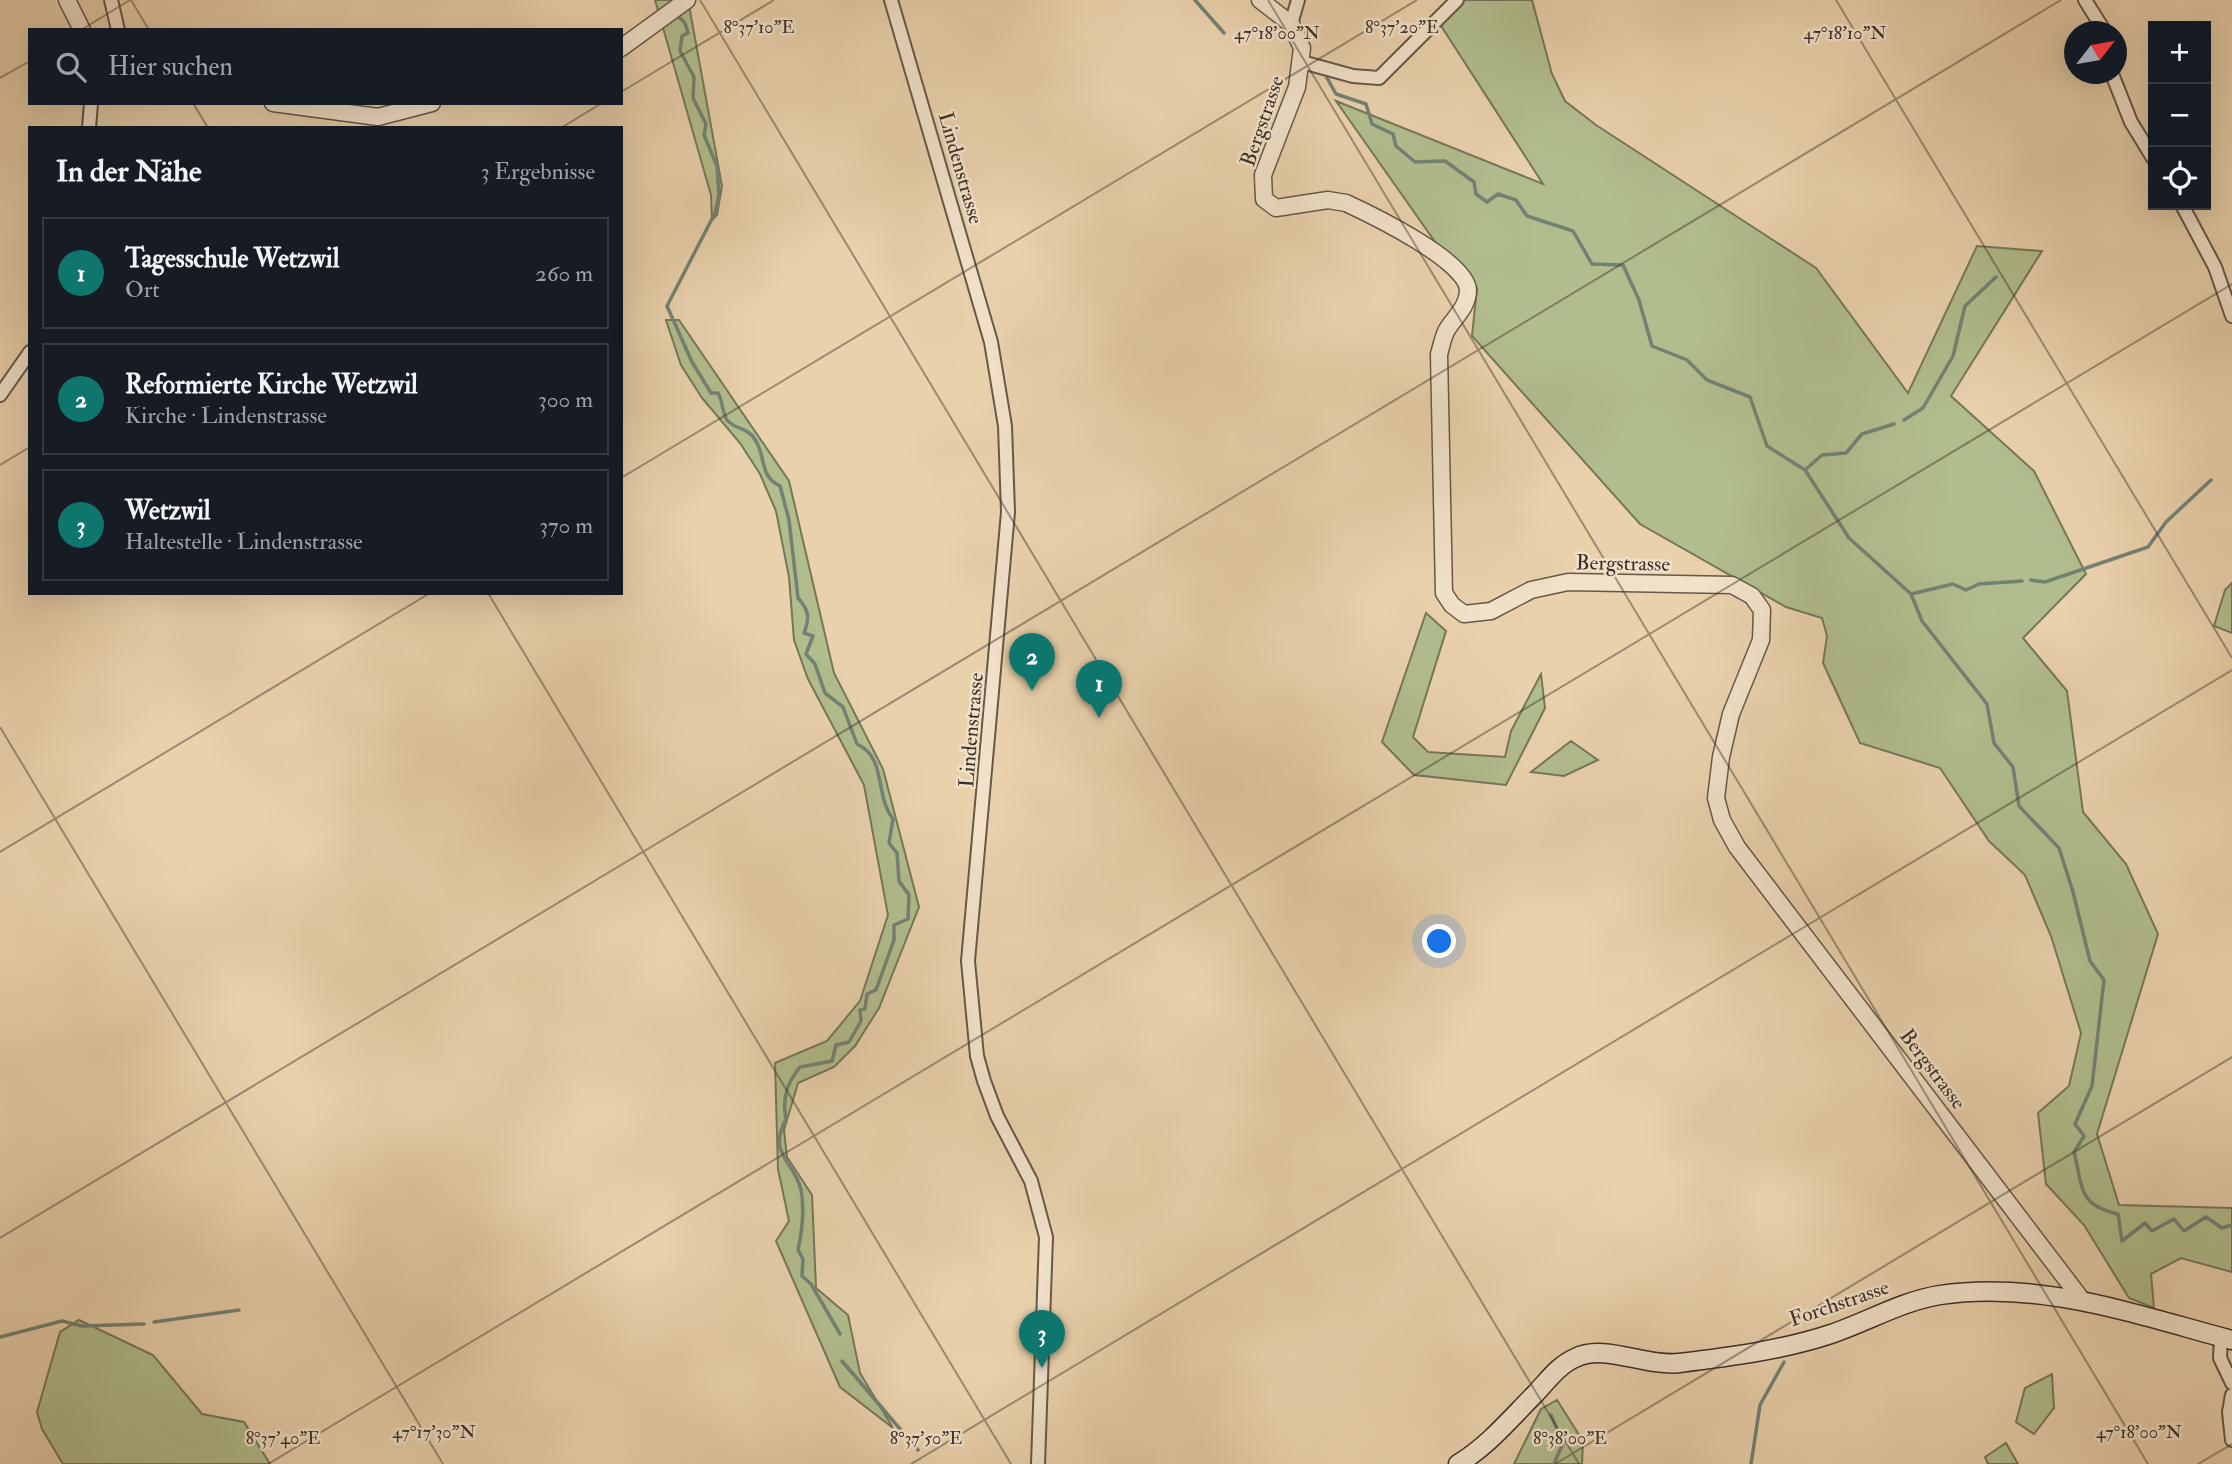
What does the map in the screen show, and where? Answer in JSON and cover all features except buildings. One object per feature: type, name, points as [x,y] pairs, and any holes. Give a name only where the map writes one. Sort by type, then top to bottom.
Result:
[{"type":"main road","name":"Forchstrasse","points":[[1458,1464],[1496,1434],[1563,1365],[1580,1355],[1601,1353],[1665,1364],[1742,1353],[1822,1337],[1904,1304],[1941,1295],[1998,1292],[2082,1300],[2224,1341]]},
{"type":"street","points":[[67,0],[81,28]]},
{"type":"street","points":[[111,0],[117,28]]},
{"type":"street","name":"Lindenstrasse","points":[[891,0],[991,342],[1005,426],[1008,512],[968,961],[977,1056],[984,1081],[997,1116],[1031,1181],[1046,1237],[1038,1464]]},
{"type":"street","points":[[1260,0],[1292,24],[1298,0]]},
{"type":"street","points":[[1302,62],[1353,76],[1380,78],[1457,0]]},
{"type":"street","points":[[2085,0],[2098,21]]},
{"type":"street","points":[[623,47],[685,2]]},
{"type":"street","name":"Bergstrasse","points":[[1292,24],[1302,48],[1302,62],[1297,87],[1263,175],[1264,199],[1276,208],[1328,201],[1346,203],[1444,259],[1462,275],[1468,289],[1465,306],[1446,330],[1439,354],[1444,593],[1452,605],[1464,614],[1491,611],[1531,590],[1568,582],[1731,585],[1752,596],[1762,610],[1761,640],[1731,714],[1721,757],[1716,798],[1722,820],[1737,847],[2082,1300]]},
{"type":"street","points":[[2116,84],[2131,121],[2148,150]]},
{"type":"street","points":[[89,126],[91,105]]},
{"type":"street","points":[[288,105],[378,117],[424,105]]},
{"type":"street","points":[[2185,210],[2215,267],[2232,316]]},
{"type":"street","points":[[0,395],[28,355]]},
{"type":"street","points":[[2224,1341],[2221,1362],[2232,1383]]},
{"type":"street","points":[[2232,1395],[2229,1412],[2232,1440]]},
{"type":"green space","points":[[655,0],[688,0],[722,186],[717,215],[712,220],[711,195]]},
{"type":"green space","points":[[1457,0],[1532,0],[1552,74],[1565,101],[1596,125],[1816,268],[1908,393],[1977,246],[2042,251],[1951,396],[2034,471],[2086,574],[2023,638],[2067,691],[2083,812],[2126,864],[2158,934],[2097,1134],[2119,1205],[2232,1208],[2232,1272],[2181,1258],[2151,1274],[2154,1308],[2129,1298],[2084,1225],[2046,1184],[2038,1113],[2069,1086],[2081,1033],[2051,936],[2025,875],[1989,841],[1940,768],[1860,743],[1823,663],[1827,636],[1822,618],[1786,607],[1640,524],[1472,336],[1477,288],[1445,256],[1336,101],[1543,184],[1438,21]]},
{"type":"green space","points":[[666,320],[679,320],[789,481],[834,673],[883,769],[919,907],[879,1008],[855,1046],[834,1067],[798,1083],[784,1130],[787,1157],[812,1195],[816,1288],[848,1315],[860,1373],[893,1428],[840,1387],[776,1241],[789,1221],[778,1169],[775,1063],[827,1041],[860,1001],[888,915],[864,785],[808,679],[794,640],[789,577],[776,511],[760,474],[740,443],[702,398],[681,365]]},
{"type":"green space","points":[[2232,583],[2232,633],[2214,626],[2225,590]]},
{"type":"green space","points":[[1426,613],[1446,631],[1413,737],[1428,752],[1505,757],[1511,731],[1541,674],[1545,708],[1506,785],[1414,775],[1382,742]]},
{"type":"green space","points":[[1571,741],[1598,760],[1564,776],[1531,772]]},
{"type":"green space","points":[[79,1320],[153,1355],[202,1414],[244,1422],[270,1464],[63,1464],[42,1429],[37,1412],[60,1332]]},
{"type":"green space","points":[[2052,1374],[2054,1408],[2034,1434],[2016,1422],[2025,1388]]},
{"type":"green space","points":[[1557,1400],[1583,1441],[1582,1464],[1514,1464],[1541,1409]]},
{"type":"green space","points":[[2006,1443],[2018,1464],[1988,1464],[1985,1457]]},
{"type":"waterway","points":[[1195,0],[1224,33]]},
{"type":"waterway","points":[[676,14],[685,23],[688,33],[682,36],[680,51],[694,77],[693,98],[706,124],[704,135],[717,166],[719,195],[715,213],[667,306],[692,362],[711,393],[718,393],[727,420],[754,438],[766,473],[780,486],[789,520],[798,598],[807,614],[804,633],[813,636],[806,654],[815,664],[825,693],[843,707],[857,744],[873,758],[877,767],[887,809],[893,819],[889,843],[897,853],[899,881],[909,895],[908,919],[894,925],[894,940],[876,990],[867,994],[865,1009],[860,1010],[861,1021],[849,1042],[836,1045],[832,1061],[800,1067],[785,1098],[786,1119],[779,1141],[801,1190],[803,1205],[798,1250],[803,1259],[802,1276],[811,1284],[840,1334]]},
{"type":"waterway","points":[[1327,78],[1336,94],[1366,104],[1372,124],[1393,134],[1396,146],[1415,162],[1445,161],[1474,182],[1476,194],[1487,202],[1498,194],[1516,200],[1527,216],[1573,231],[1592,264],[1623,265],[1639,300],[1652,346],[1687,360],[1707,380],[1750,397],[1767,446],[1805,470],[1849,538],[1911,594],[1922,621],[1987,704],[1994,743],[2013,767],[2019,806],[2059,848],[2090,961],[2104,980],[2092,1086],[2075,1124],[2084,1136],[2074,1152],[2084,1193],[2096,1206],[2118,1214],[2122,1241],[2145,1223],[2152,1231],[2174,1219],[2184,1231],[2206,1217],[2222,1228],[2232,1225]]},
{"type":"waterway","points":[[1904,420],[1923,408],[1953,356],[1965,306],[1996,277]]},
{"type":"waterway","points":[[1805,470],[1822,455],[1846,453],[1862,434],[1894,424]]},
{"type":"waterway","points":[[2031,580],[2045,582],[2148,547],[2166,522],[2211,480]]},
{"type":"waterway","points":[[1911,594],[1953,584],[1966,590],[1979,584],[2022,581]]},
{"type":"waterway","points":[[154,1322],[239,1310]]},
{"type":"waterway","points":[[0,1337],[62,1321],[82,1326],[144,1324]]},
{"type":"waterway","points":[[842,1361],[918,1450]]},
{"type":"waterway","points":[[1751,1464],[1760,1405],[1784,1362]]},
{"type":"waterway","points":[[1551,1415],[1563,1443],[1554,1464]]},
{"type":"place","name":"Reformierte Kirche Wetzwil","points":[[1032,691]]},
{"type":"place","name":"Tagesschule Wetzwil","points":[[1099,718]]},
{"type":"place","name":"Wetzwil","points":[[1042,1368]]}]
